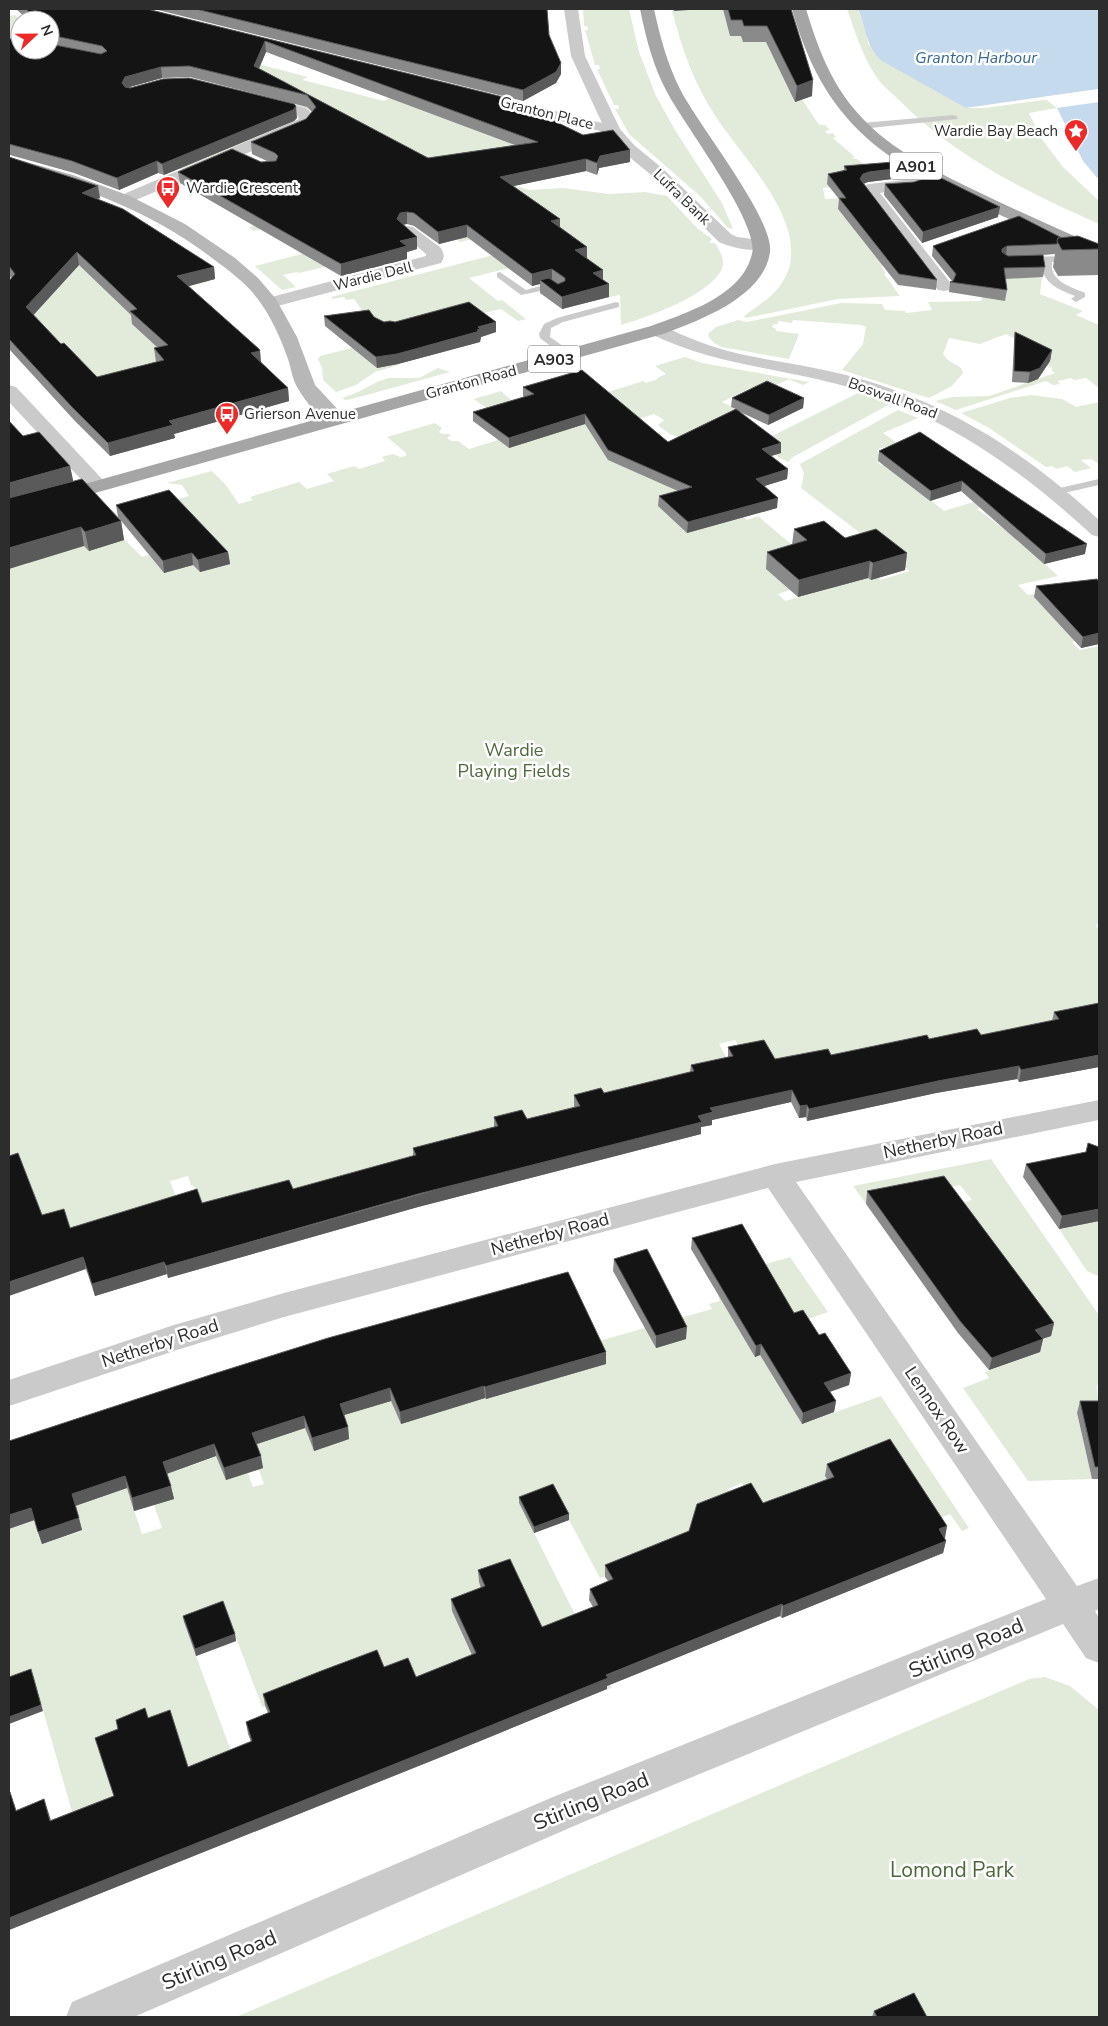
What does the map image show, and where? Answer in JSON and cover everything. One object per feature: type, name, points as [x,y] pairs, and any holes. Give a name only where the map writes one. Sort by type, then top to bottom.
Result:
[{"type":"main road","points":[[647,9],[653,38],[665,72],[696,128],[750,214],[759,232],[761,245]]},
{"type":"main road","name":"A901","points":[[799,9],[805,32],[818,63],[838,97],[861,126],[889,150],[937,178],[1019,218],[1096,251]]},
{"type":"main road","name":"Granton Road","points":[[9,511],[657,330],[700,312],[738,288],[748,279],[755,267],[760,257],[761,245]]},
{"type":"street","name":"Lufra Bank","points":[[571,9],[578,56],[613,130],[628,148],[667,181],[724,238],[733,242],[761,245]]},
{"type":"street","name":"Granton Place","points":[[457,91],[613,130]]},
{"type":"street","points":[[127,201],[132,196],[300,126],[307,118],[305,113],[301,111],[248,98]]},
{"type":"street","points":[[234,154],[252,162]]},
{"type":"street","points":[[9,162],[80,183],[127,201],[166,220],[214,250],[251,281],[270,303],[292,347],[307,385],[318,402],[336,419]]},
{"type":"street","points":[[937,178],[912,185],[869,190],[944,286]]},
{"type":"street","points":[[1001,224],[1019,218]]},
{"type":"street","name":"Wardie Dell","points":[[270,303],[435,259],[434,252],[407,231]]},
{"type":"street","points":[[917,251],[936,247]]},
{"type":"street","name":"Boswall Road","points":[[657,330],[687,345],[715,354],[838,379],[917,405],[981,436],[1056,492],[1099,531]]},
{"type":"street","points":[[9,391],[97,485]]},
{"type":"street","name":"Netherby Road","points":[[9,1393],[174,1338],[293,1303],[775,1175],[1099,1110]]},
{"type":"street","name":"Lennox Row","points":[[775,1175],[1085,1599],[1099,1646]]},
{"type":"street","name":"Stirling Road","points":[[87,2017],[567,1810],[1085,1599]]},
{"type":"lane","points":[[861,126],[954,117]]},
{"type":"lane","points":[[1014,260],[1067,259],[1096,251]]},
{"type":"lane","points":[[1048,260],[1046,270],[1051,278],[1060,286],[1082,295],[1076,299]]},
{"type":"lane","points":[[500,275],[524,293],[551,286],[559,292]]},
{"type":"lane","points":[[577,305],[588,313]]},
{"type":"lane","points":[[569,355],[545,338],[545,330],[553,323],[616,305]]},
{"type":"lane","points":[[1056,492],[1099,482]]},
{"type":"green space","points":[[583,9],[629,9],[639,52],[656,96],[675,130],[722,203],[733,229],[728,228],[700,196],[629,134],[615,109],[619,109],[618,105],[614,105],[597,69],[600,69],[599,65],[595,65],[585,30],[588,30],[587,26],[584,26]]},
{"type":"green space","points":[[689,9],[756,9],[730,36],[741,36],[743,42],[769,42],[769,48],[775,48],[798,93],[817,122],[820,125],[825,125],[830,130],[825,131],[828,134],[833,133],[836,137],[833,138],[855,157],[851,158],[857,159],[878,173],[851,185],[823,188],[825,199],[842,198],[838,209],[844,217],[855,216],[861,238],[883,265],[881,266],[886,273],[884,274],[900,296],[838,299],[746,318],[744,316],[767,299],[779,287],[790,266],[791,244],[785,221],[774,198],[708,105],[695,79],[672,11]]},
{"type":"green space","points":[[847,9],[858,9],[867,33],[868,44],[1044,98],[1057,108],[1029,113],[1041,138],[1063,167],[1099,201],[1099,224],[1019,186],[993,171],[944,139],[921,120],[883,85],[875,75],[863,51]]},
{"type":"green space","points":[[88,11],[75,17],[124,30],[120,32],[189,51],[194,52],[200,49],[308,77],[302,80],[384,101],[390,98],[475,121],[471,124],[481,126],[486,124],[510,130],[497,137],[506,142],[524,135],[533,139],[525,142],[534,147],[543,144],[557,150],[600,144],[621,158],[605,162],[601,159],[572,161],[580,167],[514,181],[494,176],[514,173],[501,159],[455,167],[529,190],[563,188],[609,194],[645,192],[667,196],[697,228],[712,239],[709,243],[715,243],[722,256],[723,265],[718,275],[695,294],[647,317],[621,325],[620,295],[609,297],[593,285],[603,282],[573,263],[587,259],[571,247],[537,257],[533,254],[503,259],[505,263],[503,264],[509,268],[469,278],[498,301],[502,300],[526,319],[518,321],[501,309],[484,313],[489,318],[469,323],[464,319],[458,321],[467,329],[452,333],[437,321],[417,326],[429,336],[406,342],[395,332],[385,332],[375,327],[368,331],[373,335],[361,337],[343,328],[336,318],[364,313],[354,299],[346,300],[344,297],[333,299],[331,297],[567,236],[540,217],[522,222],[518,219],[510,221],[508,219],[487,225],[490,227],[475,233],[490,245],[484,247],[473,239],[460,242],[453,234],[454,227],[471,216],[475,211],[429,175],[407,182],[417,190],[391,196],[413,213],[430,209],[442,218],[409,222],[384,205],[365,210],[361,208],[352,210],[363,218],[361,219],[351,213],[343,215],[337,212],[328,214],[333,218],[319,222],[340,235],[323,240],[310,230],[295,235],[285,228],[296,224],[292,221],[254,231],[249,227],[323,206],[290,201],[294,196],[280,188],[268,188],[305,180],[316,180],[338,184],[362,195],[391,186],[378,179],[407,170],[399,164],[410,160],[396,153],[384,156],[376,152],[366,155],[356,150],[342,154],[334,150],[310,158],[292,150],[355,128],[325,113],[164,70],[160,71],[140,66],[106,81],[89,77],[49,102],[81,110],[106,96],[133,103],[150,95],[275,128],[260,136],[264,138],[184,170],[164,163],[189,152],[184,150],[172,149],[157,156],[144,157],[130,153],[133,151],[111,145],[127,138],[131,139],[147,131],[138,128],[133,130],[124,128],[101,142],[77,136],[55,146],[66,139],[59,137],[74,128],[61,125],[53,130],[49,129],[63,121],[56,119],[43,128],[31,125],[9,136],[9,114],[29,100],[9,97],[15,93],[49,98],[55,94],[49,93],[53,90],[51,88],[25,84],[32,80],[56,74],[45,67],[18,73],[15,71],[24,66],[19,65],[9,69],[11,60],[38,60],[34,62],[43,64],[52,60],[100,70],[119,59],[60,44],[65,42],[60,40],[60,15]]},
{"type":"green space","points":[[9,16],[10,16],[9,40]]},
{"type":"green space","points":[[392,231],[341,263],[283,275],[296,287],[282,290],[255,266]]},
{"type":"green space","points":[[58,246],[80,266],[211,281],[178,289],[172,358],[140,365],[151,377],[92,402],[9,320],[30,318]]},
{"type":"green space","points":[[1003,274],[1042,277],[1040,294],[1083,311],[1076,315],[1099,325],[1099,388],[1086,378],[1074,380],[1071,378],[1058,381],[1060,384],[1053,385],[1046,381],[956,410],[935,401],[952,397],[989,396],[1055,373],[1052,371],[1052,367],[1044,365],[1020,341],[1006,334],[980,344],[949,338],[943,354],[948,360],[961,368],[963,373],[952,386],[929,398],[842,370],[863,344],[866,327],[861,325],[793,320],[792,323],[778,321],[778,324],[774,324],[772,327],[776,331],[799,334],[789,359],[722,347],[714,343],[708,336],[716,327],[738,320],[747,322],[841,303],[882,304],[885,310],[905,311],[906,313],[932,310],[928,302],[981,301],[982,297],[1005,300]]},
{"type":"green space","points":[[352,348],[384,367],[393,365],[395,362],[399,365],[375,372],[356,385],[336,392],[323,380],[322,368],[318,359],[320,356]]},
{"type":"green space","name":"Wardie Playing Fields","points":[[685,357],[702,363],[809,382],[803,385],[789,379],[760,393],[750,388],[722,402],[746,414],[692,437],[680,438],[667,432],[658,425],[664,420],[654,414],[632,421],[607,458],[692,497],[687,533],[744,517],[747,520],[758,516],[799,551],[790,590],[778,594],[785,601],[829,589],[824,584],[855,567],[871,580],[878,578],[880,580],[910,571],[801,488],[804,474],[800,464],[898,410],[918,418],[883,433],[900,445],[878,449],[878,453],[885,457],[877,462],[881,465],[885,463],[944,511],[980,500],[1009,499],[977,509],[1014,536],[1058,576],[1018,585],[1028,595],[1040,593],[1099,636],[1072,642],[1080,650],[1099,646],[1099,924],[1096,925],[1099,930],[1099,1015],[796,1067],[744,1056],[735,1040],[719,1044],[730,1064],[429,1197],[202,1207],[188,1176],[170,1181],[201,1266],[72,1240],[9,1196],[9,565],[13,564],[16,567],[28,564],[26,560],[118,533],[142,557],[149,555],[164,573],[193,565],[200,572],[229,564],[171,501],[189,496],[182,485],[167,483],[212,471],[225,484],[239,504],[253,500],[250,497],[299,482],[307,489],[334,481],[327,474],[354,466],[359,469],[385,461],[382,457],[393,454],[400,457],[406,456],[406,453],[387,437],[435,423],[442,428],[439,432],[451,435],[447,438],[451,441],[458,441],[469,449],[498,440],[509,448],[521,444],[513,428],[474,399],[501,391],[530,417],[643,381],[646,383],[658,379],[666,374],[655,366]]},
{"type":"green space","points":[[438,368],[450,372],[352,399],[345,400],[342,398],[379,381],[389,378],[419,378]]},
{"type":"green space","points":[[858,393],[890,404],[793,457],[788,462],[775,455],[780,453],[766,439]]},
{"type":"green space","points":[[1031,395],[1062,399],[1076,407],[1099,402],[1099,464],[1091,459],[1081,460],[1091,468],[1075,472],[1067,466],[1056,469],[1052,466],[1046,467],[989,428],[961,413],[1010,398]]},
{"type":"green space","points":[[991,1159],[1099,1315],[1099,1385],[1097,1385],[1099,1413],[1077,1414],[1092,1479],[1028,1481],[963,1388],[989,1378],[985,1372],[1040,1352],[1032,1342],[1050,1335],[949,1207],[972,1200],[960,1185],[866,1204],[853,1186]]},
{"type":"green space","points":[[1099,1208],[1098,1276],[1087,1271],[1059,1229],[1080,1225]]},
{"type":"green space","points":[[790,1257],[828,1312],[751,1339],[802,1424],[881,1396],[969,1528],[962,1531],[950,1514],[924,1524],[855,1524],[761,1514],[742,1483],[728,1489],[746,1520],[600,1578],[553,1490],[519,1503],[612,1688],[607,1689],[596,1667],[542,1639],[486,1598],[477,1665],[457,1673],[262,1707],[225,1608],[184,1623],[240,1776],[117,1808],[81,1843],[33,1675],[9,1684],[9,1529],[40,1519],[42,1544],[82,1531],[70,1507],[131,1487],[133,1494],[129,1495],[142,1534],[162,1528],[154,1505],[162,1476],[221,1455],[248,1473],[253,1487],[264,1484],[250,1446],[308,1427],[307,1434],[314,1451],[336,1418],[395,1399],[394,1408],[401,1424],[478,1384],[486,1399],[606,1364],[592,1343],[712,1309],[709,1304],[720,1301],[718,1296],[768,1282],[759,1266]]},
{"type":"green space","name":"Lomond Park","points":[[1045,1677],[1070,1686],[1099,1710],[1099,2017],[236,2017],[1029,1679]]},
{"type":"water","name":"Granton Harbour","points":[[858,9],[1099,9],[1099,89],[966,108],[882,61],[869,43]]},
{"type":"water","points":[[1099,102],[1099,180],[1083,161],[1057,108]]},
{"type":"pier","points":[[1099,89],[1099,91],[1044,100],[985,108],[966,108]]},
{"type":"building","points":[[26,9],[147,9],[507,98],[498,104],[540,114],[583,135],[613,130],[630,150],[600,156],[597,163],[586,159],[500,177],[560,219],[551,221],[587,247],[575,250],[603,270],[593,273],[609,284],[562,297],[540,280],[549,278],[558,284],[565,281],[565,278],[552,269],[532,274],[467,225],[438,232],[414,213],[407,212],[400,213],[397,219],[417,237],[400,241],[407,246],[341,264],[178,172],[232,149],[261,162],[276,161],[278,156],[275,153],[251,142],[306,119],[316,107],[307,95],[189,66],[161,67],[125,77],[122,83],[125,87],[130,88],[163,79],[189,78],[296,106],[293,110],[162,164],[157,161],[117,178],[72,161],[9,144],[9,39],[10,60],[60,60],[60,46],[101,54],[107,51],[102,46],[60,37],[60,10]],"holes":[[[265,41],[538,142],[428,158],[254,66]]]},
{"type":"building","points":[[196,9],[547,9],[549,35],[561,63],[556,72],[523,90]]},
{"type":"building","points":[[728,9],[791,9],[813,80],[797,86],[767,26],[744,26],[742,20],[731,20]]},
{"type":"building","points":[[9,157],[98,186],[82,193],[123,209],[214,267],[177,276],[259,349],[260,351],[251,353],[288,388],[169,421],[173,425],[108,443],[9,339],[9,281],[15,274],[9,266]],"holes":[[[77,252],[137,309],[130,311],[168,345],[154,348],[164,360],[97,377],[64,343],[61,344],[26,307]]]},
{"type":"building","points":[[906,161],[917,166],[869,172],[863,174],[860,179],[937,280],[899,274],[839,198],[846,198],[828,174],[847,170],[844,166]]},
{"type":"building","points":[[935,175],[1000,207],[923,232],[885,184],[914,182]]},
{"type":"building","points":[[1019,216],[1062,238],[1058,238],[1057,244],[1007,246],[1002,249],[1002,252],[1008,256],[1043,255],[1045,267],[1004,268],[1007,290],[950,282],[953,281],[956,274],[933,246]]},
{"type":"building","points":[[1078,236],[1099,244],[1099,249],[1062,250],[1057,241],[1058,238]]},
{"type":"building","points":[[469,302],[496,322],[478,327],[480,329],[477,330],[480,331],[397,354],[376,357],[324,316],[369,310],[374,317],[384,322],[395,322]]},
{"type":"building","points":[[1015,332],[1052,350],[1040,368],[1030,372],[1014,371]]},
{"type":"building","points":[[582,370],[668,442],[736,409],[781,443],[762,449],[788,469],[756,479],[778,498],[688,522],[659,496],[692,487],[608,450],[585,414],[509,438],[473,412],[534,394],[523,387]]},
{"type":"building","points":[[767,381],[804,398],[769,415],[732,398]]},
{"type":"building","points":[[9,421],[23,436],[39,432],[70,466],[9,483]]},
{"type":"building","points":[[920,432],[1087,544],[1046,554],[962,481],[931,491],[879,451]]},
{"type":"building","points":[[82,479],[121,521],[85,532],[81,527],[9,548],[9,498]]},
{"type":"building","points":[[169,490],[228,552],[198,560],[192,553],[163,561],[116,505]]},
{"type":"building","points":[[824,521],[845,538],[876,529],[907,553],[799,580],[767,552],[807,540],[794,529]]},
{"type":"building","points":[[1097,579],[1099,582],[1099,633],[1083,637],[1036,586]]},
{"type":"building","points":[[1099,1003],[1099,1055],[1021,1070],[1019,1066],[938,1081],[809,1109],[807,1105],[800,1106],[792,1090],[710,1108],[713,1112],[698,1116],[702,1122],[418,1194],[166,1266],[164,1262],[92,1284],[83,1257],[9,1282],[9,1156],[18,1153],[42,1215],[64,1209],[70,1228],[197,1189],[202,1203],[289,1180],[293,1189],[416,1155],[413,1148],[498,1126],[494,1117],[522,1110],[527,1119],[580,1106],[574,1095],[601,1088],[604,1093],[694,1071],[691,1065],[733,1056],[728,1047],[764,1040],[775,1059],[828,1049],[831,1055],[927,1035],[929,1039],[977,1029],[981,1035],[1059,1019],[1054,1012]]},
{"type":"building","points":[[1088,1143],[1099,1147],[1099,1209],[1062,1216],[1026,1164],[1086,1152]]},
{"type":"building","points":[[944,1176],[1054,1323],[1035,1330],[1043,1339],[992,1358],[960,1321],[867,1191]]},
{"type":"building","points":[[742,1224],[794,1313],[803,1310],[819,1335],[825,1333],[851,1373],[824,1383],[836,1401],[803,1413],[761,1344],[756,1346],[692,1238]]},
{"type":"building","points":[[647,1249],[687,1327],[656,1336],[614,1259]]},
{"type":"building","points":[[568,1272],[606,1352],[400,1412],[390,1388],[340,1404],[348,1427],[312,1438],[304,1416],[252,1433],[261,1456],[224,1468],[214,1444],[163,1462],[171,1486],[132,1498],[125,1476],[72,1494],[79,1518],[38,1532],[31,1508],[9,1515],[9,1441],[328,1338]]},
{"type":"building","points":[[1080,1401],[1099,1401],[1099,1467],[1095,1467]]},
{"type":"building","points":[[890,1439],[947,1526],[939,1529],[946,1541],[783,1606],[782,1604],[742,1620],[606,1675],[608,1678],[9,1918],[9,1792],[16,1811],[44,1799],[50,1821],[114,1796],[95,1738],[118,1729],[116,1720],[145,1708],[148,1718],[170,1710],[188,1767],[252,1741],[246,1722],[270,1712],[263,1694],[321,1671],[377,1650],[384,1667],[408,1658],[416,1677],[476,1653],[451,1599],[485,1586],[478,1570],[510,1559],[542,1627],[598,1605],[590,1589],[613,1579],[605,1565],[689,1531],[697,1504],[751,1483],[763,1503],[834,1477],[827,1464]]},
{"type":"building","points":[[553,1484],[569,1514],[534,1527],[519,1497]]},
{"type":"building","points":[[223,1601],[235,1634],[195,1649],[183,1616]]},
{"type":"building","points":[[31,1669],[41,1705],[9,1717],[9,1677]]},
{"type":"building","points":[[914,1993],[927,2017],[877,2017],[874,2011]]},
{"type":"place","name":"Wardie Bay Beach","points":[[1076,152]]},
{"type":"place","name":"Wardie Crescent","points":[[168,209]]},
{"type":"place","name":"Grierson Avenue","points":[[227,435]]}]
